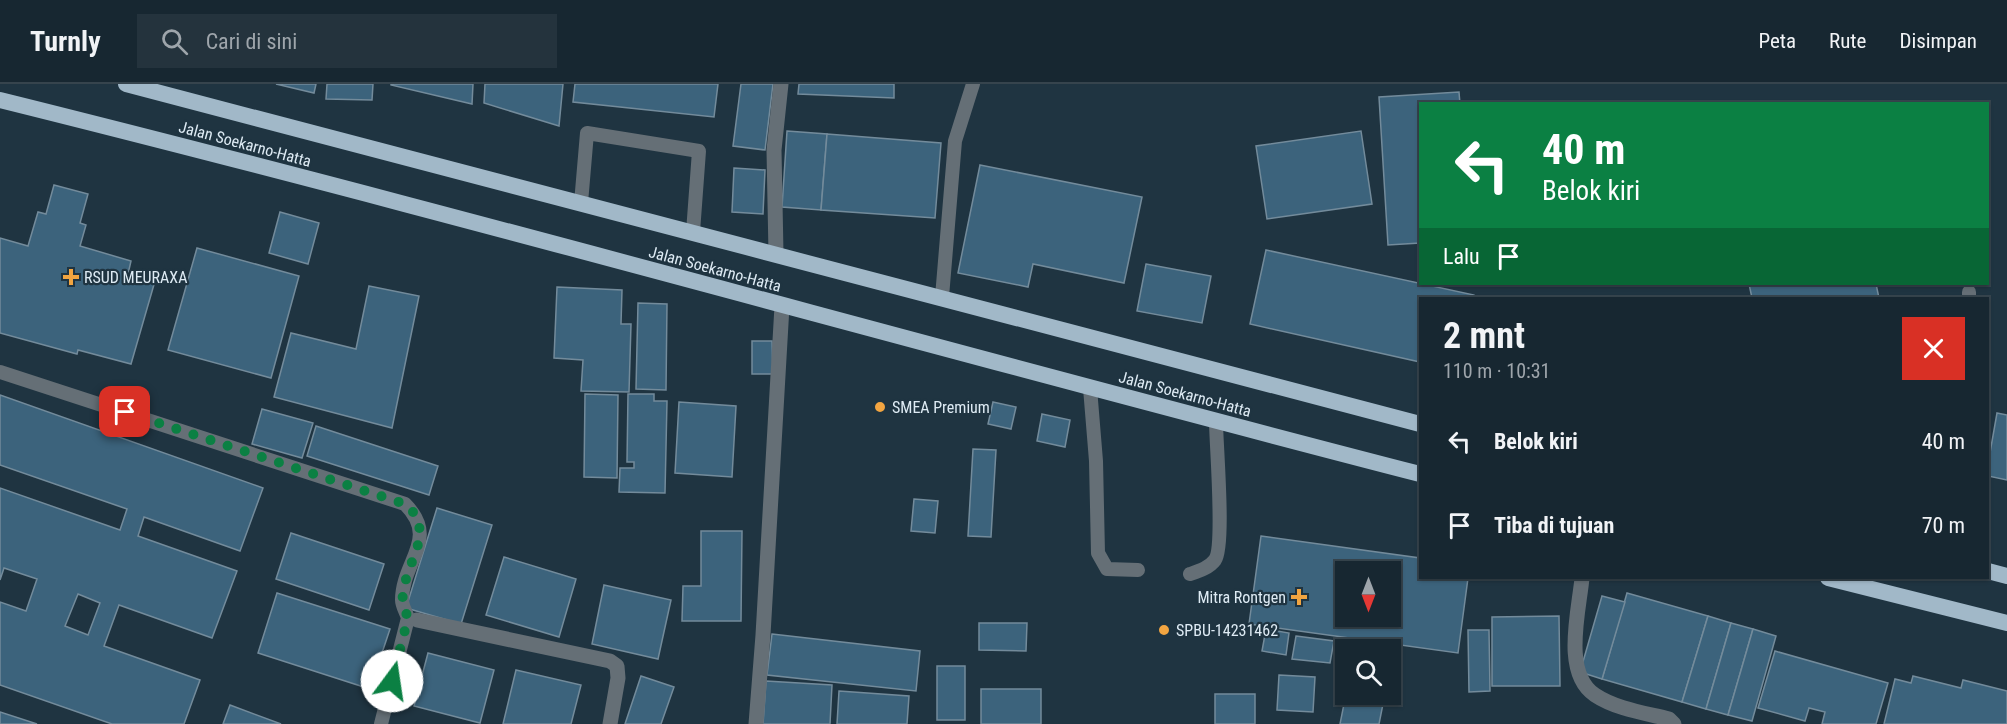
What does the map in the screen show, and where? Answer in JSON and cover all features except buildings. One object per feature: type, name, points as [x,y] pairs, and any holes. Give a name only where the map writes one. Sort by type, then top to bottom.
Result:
[{"type":"highway","name":"Jalan Soekarno-Hatta","points":[[126,84],[1419,424]]},
{"type":"highway","name":"Jalan Soekarno-Hatta","points":[[0,100],[207,152],[1419,474]]},
{"type":"highway","points":[[1989,571],[2007,576]]},
{"type":"highway","points":[[1832,579],[2007,622]]},
{"type":"street","points":[[776,254],[774,150],[781,84]]},
{"type":"street","points":[[756,724],[782,306]]},
{"type":"street","points":[[1582,579],[1574,655],[1580,678],[1593,694],[1614,704],[1669,719],[1674,724]]},
{"type":"street","points":[[412,619],[610,661],[617,666],[618,678],[610,724]]},
{"type":"lane","points":[[942,297],[955,141],[973,84]]},
{"type":"lane","points":[[581,203],[587,133],[699,151],[693,232]]},
{"type":"lane","points":[[0,372],[405,504],[417,516],[421,536],[404,585],[402,603],[412,619],[381,724]]},
{"type":"lane","points":[[1090,388],[1096,461],[1098,553],[1107,569],[1137,570]]},
{"type":"lane","points":[[1190,574],[1203,569],[1215,560],[1220,538],[1216,421]]},
{"type":"place","name":"RSUD MEURAXA","points":[[71,277]]},
{"type":"place","name":"SMEA Premium","points":[[880,407]]},
{"type":"place","name":"Mitra Rontgen","points":[[1299,597]]},
{"type":"place","name":"SPBU-14231462","points":[[1164,630]]},
{"type":"route","points":[[125,412],[405,504],[417,516],[421,536],[404,585],[402,603],[408,618],[392,681]]}]
